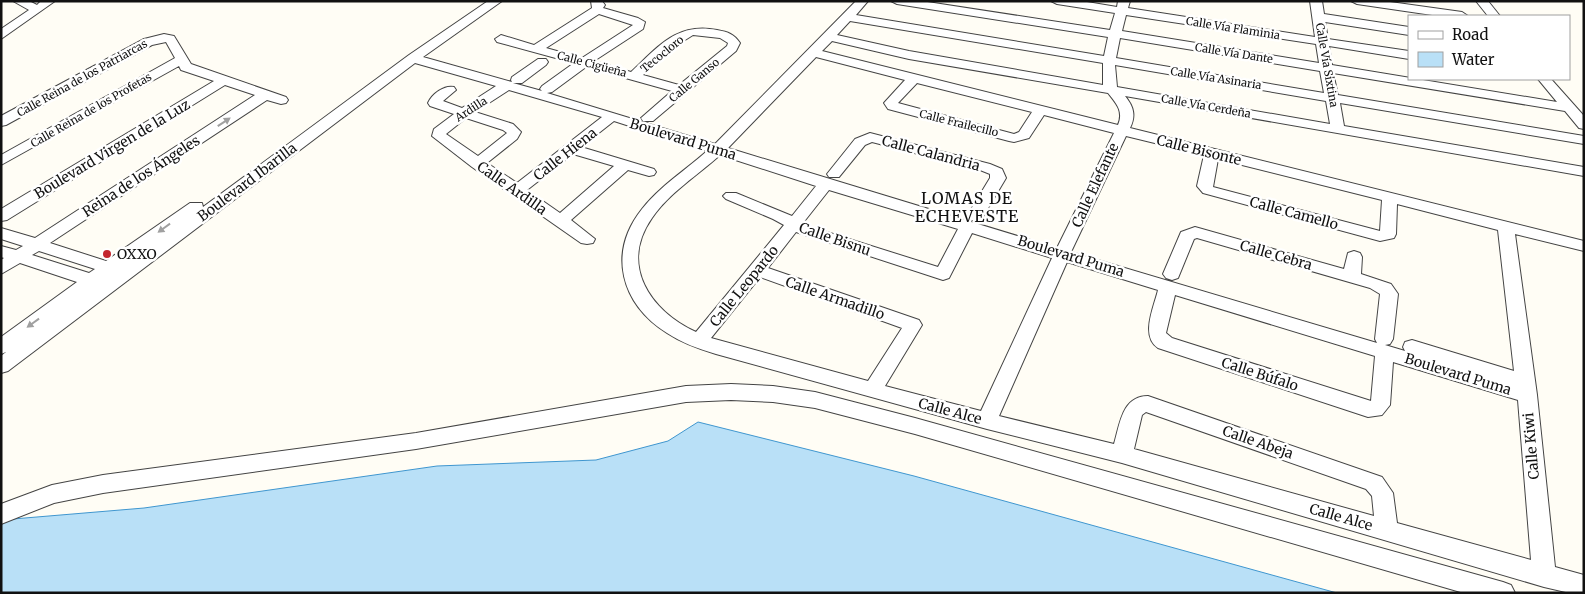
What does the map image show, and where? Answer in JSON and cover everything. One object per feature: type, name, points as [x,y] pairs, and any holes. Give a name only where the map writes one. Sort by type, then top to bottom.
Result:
[{"type":"street","points":[[19,1],[37,9]]},
{"type":"street","points":[[1,35],[49,1]]},
{"type":"street","name":"Boulevard Ibarilla","points":[[1,366],[419,54],[496,1]]},
{"type":"street","name":"Calle Alce","points":[[862,1],[830,37],[722,145],[658,201],[646,214],[638,227],[629,252],[629,268],[633,282],[649,306],[670,326],[699,341],[987,421],[1122,454],[1584,586]]},
{"type":"street","name":"Calle Vía Dante","points":[[897,1],[1115,34],[1570,108]]},
{"type":"street","name":"Calle Vía Flaminia","points":[[1057,1],[1123,6],[1408,55]]},
{"type":"street","name":"Calle Vía Sixtina","points":[[1316,1],[1338,129]]},
{"type":"street","points":[[1357,1],[1455,15]]},
{"type":"street","points":[[1482,1],[1493,15]]},
{"type":"street","points":[[536,49],[597,5],[639,22],[639,26],[547,89]]},
{"type":"street","points":[[1111,89],[1108,81],[1111,60],[1115,34],[1123,6]]},
{"type":"street","name":"Calle Vía Asinaria","points":[[848,17],[1584,140]]},
{"type":"street","points":[[1318,17],[1408,31]]},
{"type":"street","name":"Calle Ganso","points":[[648,118],[732,48],[734,44],[733,40],[721,34],[690,32]]},
{"type":"street","name":"Tecocloro","points":[[634,76],[690,32]]},
{"type":"street","name":"Calle Vía Cerdeña","points":[[830,37],[909,55],[1584,172]]},
{"type":"street","name":"Calle Reina de los Patriarcas","points":[[1,122],[148,42],[164,38],[170,39],[182,59]]},
{"type":"street","name":"Calle Cigüeña","points":[[501,39],[682,90]]},
{"type":"street","name":"Calle Bisonte","points":[[814,53],[1584,246]]},
{"type":"street","name":"Boulevard Puma","points":[[419,54],[612,116],[722,145]]},
{"type":"street","points":[[182,59],[186,67],[281,100]]},
{"type":"street","name":"Calle Reina de los Profetas","points":[[1,161],[182,59]]},
{"type":"street","name":"Ardilla","points":[[439,136],[439,132],[463,113],[513,83],[542,62]]},
{"type":"street","name":"Calle Frailecillo","points":[[914,78],[891,104],[893,106],[1014,138],[1024,135],[1040,110]]},
{"type":"street","name":"Boulevard Virgen de la Luz","points":[[1,206],[218,79]]},
{"type":"street","name":"Boulevard Virgen de la Luz","points":[[1,216],[218,79]]},
{"type":"street","points":[[1545,80],[1584,125]]},
{"type":"street","name":"Boulevard Puma","points":[[513,83],[547,89],[648,118],[722,145],[830,179],[1526,388]]},
{"type":"street","name":"Calle Elefante","points":[[987,421],[1120,130],[1127,120],[1128,113],[1122,101],[1111,89]]},
{"type":"street","points":[[449,90],[436,100],[435,104],[512,129],[514,132],[512,136],[477,164]]},
{"type":"street","name":"Reina de los Ángeles","points":[[1,268],[265,95]]},
{"type":"street","name":"Calle Hiena","points":[[517,191],[612,116]]},
{"type":"street","name":"Calle Ardilla","points":[[439,136],[587,238]]},
{"type":"street","name":"Calle Calandria","points":[[865,138],[874,138],[985,167],[996,172],[998,178],[972,221]]},
{"type":"street","name":"Calle Leopardo","points":[[699,341],[865,138]]},
{"type":"street","points":[[571,149],[649,172]]},
{"type":"street","name":"Calle Camello","points":[[1212,153],[1205,186],[1208,190],[1380,236],[1388,234],[1390,198]]},
{"type":"street","points":[[560,221],[625,165]]},
{"type":"street","points":[[1,347],[195,206],[238,188]]},
{"type":"street","name":"Calle Bisnu","points":[[731,196],[779,214],[804,231],[943,274],[972,221]]},
{"type":"street","name":"Calle Kiwi","points":[[1506,227],[1526,388],[1544,576]]},
{"type":"street","points":[[1,233],[109,268]]},
{"type":"street","name":"Calle Cebra","points":[[1170,280],[1187,236],[1191,233],[1376,284],[1385,288],[1388,294],[1385,345]]},
{"type":"street","points":[[1,251],[91,280]]},
{"type":"street","points":[[1352,277],[1354,257]]},
{"type":"street","name":"Calle Armadillo","points":[[756,270],[913,325],[872,390]]},
{"type":"street","name":"Calle Búfalo","points":[[1170,280],[1157,333],[1160,340],[1368,409],[1375,409],[1380,405],[1385,345]]},
{"type":"street","points":[[1,514],[52,494],[103,484],[416,442],[686,394],[731,392],[815,400],[915,426],[1503,593]]},
{"type":"street","name":"Calle Abeja","points":[[1122,454],[1132,412],[1141,404],[1148,404],[1369,481],[1379,487],[1382,493],[1386,530]]},
{"type":"water","points":[[698,422],[914,476],[1337,593],[1,593],[1,520],[144,508],[437,466],[596,460],[668,441]]},
{"type":"place","name":"OXXO","points":[[107,254]]},
{"type":"district","name":"LOMAS DE ECHEVESTE","points":[[967,207]]}]
